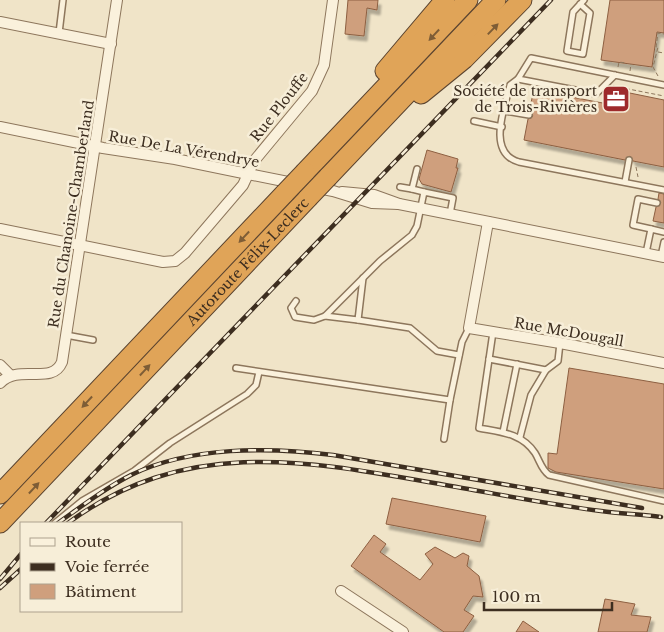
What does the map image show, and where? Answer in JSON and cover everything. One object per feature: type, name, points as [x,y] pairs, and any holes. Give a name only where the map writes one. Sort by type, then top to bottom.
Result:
[{"type":"highway","points":[[305,172],[425,21],[445,0]]},
{"type":"highway","name":"Autoroute Félix-Leclerc","points":[[0,494],[468,0]]},
{"type":"highway","name":"Autoroute Félix-Leclerc","points":[[0,523],[308,198],[331,184],[365,138],[496,0]]},
{"type":"highway","points":[[365,138],[464,59],[522,0]]},
{"type":"street","name":"Rue du Chanoine-Chamberland","points":[[10,375],[50,374],[57,371],[62,362],[117,0]]},
{"type":"street","name":"Rue Plouffe","points":[[80,245],[163,262],[174,261],[185,253],[242,186],[254,160],[305,100],[319,79],[326,56],[333,0]]},
{"type":"street","points":[[0,22],[111,44]]},
{"type":"street","name":"Rue De La Vérendrye","points":[[0,127],[96,147],[248,174],[331,184],[374,195],[398,204],[663,257]]},
{"type":"street","points":[[469,328],[488,222]]},
{"type":"street","points":[[0,229],[80,245]]},
{"type":"street","name":"Rue McDougall","points":[[469,328],[664,363]]},
{"type":"street","points":[[0,365],[10,375],[0,383]]},
{"type":"street","points":[[341,590],[404,632]]},
{"type":"lane","points":[[59,33],[63,0]]},
{"type":"lane","points":[[582,2],[590,13],[583,54],[567,51],[573,12],[582,2]]},
{"type":"lane","points":[[664,85],[531,58],[518,79],[510,85],[500,145],[504,153],[512,159],[664,190]]},
{"type":"lane","points":[[518,79],[596,94],[614,75]]},
{"type":"lane","points":[[505,110],[529,115]]},
{"type":"lane","points":[[474,121],[502,127]]},
{"type":"lane","points":[[625,182],[632,162]]},
{"type":"lane","points":[[412,189],[417,169]]},
{"type":"lane","points":[[400,187],[453,198],[450,214]]},
{"type":"lane","points":[[296,300],[291,308],[296,316],[314,320],[325,316],[380,261],[409,238],[417,226],[424,192]]},
{"type":"lane","points":[[657,203],[638,199],[633,225],[664,232]]},
{"type":"lane","points":[[646,253],[651,229]]},
{"type":"lane","points":[[663,257],[664,242]]},
{"type":"lane","points":[[358,320],[363,278]]},
{"type":"lane","points":[[325,316],[410,328],[437,351],[460,355]]},
{"type":"lane","points":[[444,439],[462,342],[469,328]]},
{"type":"lane","points":[[494,332],[479,428],[520,437],[535,452],[542,470],[549,475],[664,501]]},
{"type":"lane","points":[[66,335],[93,340]]},
{"type":"lane","points":[[520,437],[531,396],[546,370],[558,361],[560,343]]},
{"type":"lane","points":[[489,359],[546,370]]},
{"type":"lane","points":[[503,432],[517,364]]},
{"type":"lane","points":[[236,368],[450,400]]},
{"type":"lane","points":[[56,522],[82,501],[134,471],[170,443],[247,394],[256,385],[259,372]]},
{"type":"path","points":[[660,79],[653,67],[654,56],[658,47],[656,47],[658,33],[664,34]]},
{"type":"path","points":[[657,52],[664,53]]},
{"type":"path","points":[[619,66],[619,62],[626,63]]},
{"type":"path","points":[[630,68],[631,64]]},
{"type":"path","points":[[618,88],[620,81]]},
{"type":"path","points":[[612,86],[664,96]]},
{"type":"path","points":[[608,89],[613,94]]},
{"type":"path","points":[[632,162],[639,173],[638,180]]},
{"type":"building","points":[[348,0],[378,0],[377,10],[367,8],[364,36],[345,34]]},
{"type":"building","points":[[610,0],[664,0],[664,33],[657,32],[652,67],[601,60]]},
{"type":"building","points":[[534,90],[608,104],[611,94],[614,94],[615,90],[664,100],[664,167],[633,161],[630,156],[625,160],[524,140],[528,119],[533,116],[529,111]]},
{"type":"building","points":[[427,150],[458,159],[456,168],[458,168],[451,192],[422,184],[419,179]]},
{"type":"building","points":[[659,193],[664,194],[664,223],[653,221],[656,207],[661,203],[658,199]]},
{"type":"building","points":[[569,368],[664,384],[664,489],[556,472],[548,468],[548,453],[557,454]]},
{"type":"building","points":[[392,498],[486,516],[480,542],[386,524]]},
{"type":"building","points":[[374,535],[386,544],[380,552],[420,580],[433,564],[425,554],[435,547],[455,558],[463,553],[469,556],[467,566],[479,576],[483,597],[473,596],[464,610],[474,616],[463,632],[444,632],[351,566]]},
{"type":"building","points":[[605,599],[635,604],[631,615],[651,617],[647,632],[598,632]]},
{"type":"building","points":[[523,621],[539,632],[516,632]]},
{"type":"railway","points":[[47,522],[551,0]]},
{"type":"railway","points":[[59,522],[112,486],[154,465],[204,454],[257,450],[333,455],[642,508]]},
{"type":"railway","points":[[70,522],[115,494],[163,475],[211,465],[259,462],[309,464],[359,470],[566,506],[661,517]]},
{"type":"railway","points":[[0,579],[20,555]]},
{"type":"railway","points":[[0,588],[20,570]]},
{"type":"place","name":"Société de transport de Trois-Rivières","points":[[616,99]]}]
